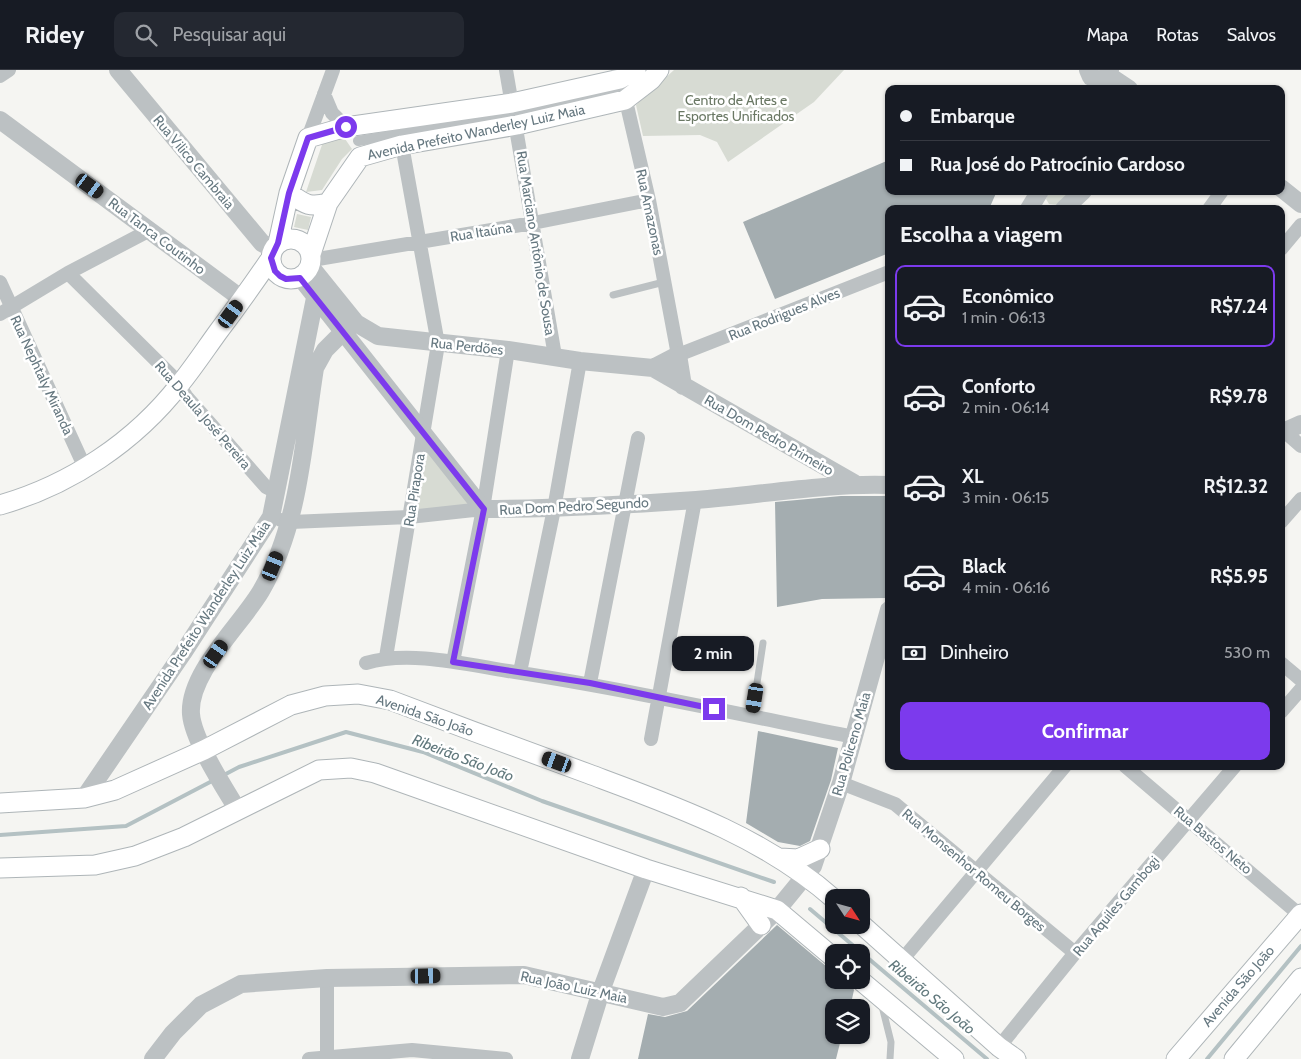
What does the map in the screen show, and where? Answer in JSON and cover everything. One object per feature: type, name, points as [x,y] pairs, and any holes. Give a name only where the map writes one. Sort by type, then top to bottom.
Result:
[{"type":"main road","name":"Avenida Prefeito Wanderley Luiz Maia","points":[[308,138],[402,145],[624,82],[651,80],[659,70]]},
{"type":"main road","name":"Avenida Prefeito Wanderley Luiz Maia","points":[[354,142],[515,114]]},
{"type":"main road","points":[[304,267],[275,271],[274,250],[289,193],[308,138]]},
{"type":"main road","name":"Avenida Prefeito Wanderley Luiz Maia","points":[[304,267],[354,142]]},
{"type":"main road","points":[[289,193],[310,205],[315,206],[328,203]]},
{"type":"main road","points":[[0,504],[46,489],[85,468],[102,458],[145,422],[179,386],[247,292],[274,250],[284,240],[298,239],[308,248],[304,267]]},
{"type":"main road","points":[[247,292],[304,267]]},
{"type":"main road","name":"Avenida São João","points":[[0,803],[84,798],[132,784],[207,756],[291,705],[325,696],[358,694],[390,700],[668,803],[730,831],[780,858],[807,875],[825,891]]},
{"type":"main road","points":[[0,868],[95,865],[135,856],[184,837],[234,804],[319,770],[350,768],[375,773],[646,869],[741,897],[777,910],[825,950]]},
{"type":"main road","points":[[780,858],[798,859],[820,849]]},
{"type":"main road","points":[[741,897],[761,925]]},
{"type":"main road","name":"Avenida São João","points":[[1176,1059],[1301,915]]},
{"type":"main road","points":[[870,932],[999,1047],[1016,1059]]},
{"type":"main road","points":[[1234,1059],[1301,978]]},
{"type":"main road","points":[[870,988],[954,1059]]},
{"type":"street","points":[[0,76],[9,70]]},
{"type":"street","name":"Rua Vilico Cambraia","points":[[118,70],[262,243],[274,250]]},
{"type":"street","points":[[308,138],[333,70]]},
{"type":"street","name":"Rua Marciano Antônio de Sousa","points":[[506,70],[555,356]]},
{"type":"street","points":[[624,82],[649,70]]},
{"type":"street","points":[[1102,77],[1120,85]]},
{"type":"street","name":"Rua Amazonas","points":[[624,82],[649,200],[678,355]]},
{"type":"street","points":[[324,94],[332,113],[354,142]]},
{"type":"street","name":"Rua Tanca Coutinho","points":[[0,120],[150,230],[247,292]]},
{"type":"street","name":"Rua Pirapora","points":[[386,657],[438,344],[402,145]]},
{"type":"street","points":[[1285,191],[1301,204]]},
{"type":"street","points":[[1068,205],[1079,195]]},
{"type":"street","name":"Rua Itaúna","points":[[304,267],[420,241],[533,223],[649,200]]},
{"type":"street","points":[[1285,244],[1301,225]]},
{"type":"street","points":[[6,311],[68,274],[150,230]]},
{"type":"street","name":"Rua Dom Pedro Segundo","points":[[304,267],[315,298],[484,509],[554,509],[695,500],[854,484],[885,485]]},
{"type":"street","name":"Rua Perdões","points":[[304,267],[356,323],[378,336],[653,368]]},
{"type":"street","name":"Rua Deaula José Pereira","points":[[68,274],[174,378],[266,487],[276,492]]},
{"type":"street","name":"Rua Rodrigues Alves","points":[[678,355],[885,274]]},
{"type":"street","name":"Rua Nephtaly Miranda","points":[[0,282],[6,311],[85,468]]},
{"type":"street","name":"Avenida Prefeito Wanderley Luiz Maia","points":[[84,798],[178,660],[271,517],[315,298]]},
{"type":"street","name":"Avenida Prefeito Wanderley Luiz Maia","points":[[234,804],[207,756],[191,714],[195,688],[207,667],[260,592],[291,522],[315,368],[325,350],[342,333]]},
{"type":"street","points":[[453,662],[484,509],[508,350]]},
{"type":"street","points":[[653,368],[678,355],[683,386]]},
{"type":"street","points":[[520,672],[554,509],[580,361]]},
{"type":"street","name":"Rua Dom Pedro Primeiro","points":[[653,368],[854,484]]},
{"type":"street","points":[[1285,431],[1301,424]]},
{"type":"street","points":[[1285,434],[1301,446]]},
{"type":"street","points":[[590,683],[638,438]]},
{"type":"street","points":[[818,487],[821,474],[828,468]]},
{"type":"street","points":[[1285,517],[1301,499]]},
{"type":"street","points":[[652,739],[657,698],[695,500]]},
{"type":"street","points":[[271,517],[291,522],[409,517],[484,509]]},
{"type":"street","name":"Rua Policeno Maia","points":[[777,910],[807,875],[820,849],[841,783],[885,624]]},
{"type":"street","points":[[366,663],[386,657],[453,662],[520,672],[590,683],[657,698],[854,736]]},
{"type":"street","points":[[1285,666],[1301,680]]},
{"type":"street","points":[[1285,707],[1301,689]]},
{"type":"street","points":[[902,960],[1062,770]]},
{"type":"street","name":"Rua Bastos Neto","points":[[1130,770],[1301,915]]},
{"type":"street","name":"Rua Aquiles Gambogi","points":[[999,1047],[1075,953],[1232,770]]},
{"type":"street","name":"Rua Monsenhor Romeu Borges","points":[[841,783],[895,804],[1075,953]]},
{"type":"street","points":[[580,1059],[602,991],[646,869]]},
{"type":"street","name":"Rua João Luiz Maia","points":[[152,1059],[173,1033],[201,1005],[241,984],[327,978],[524,975],[602,991],[664,1007],[680,1003],[777,910]]},
{"type":"street","points":[[327,978],[327,1057]]},
{"type":"street","points":[[309,1059],[412,1050],[506,1059]]},
{"type":"lane","points":[[614,295],[664,282]]},
{"type":"lane","points":[[752,716],[763,643]]},
{"type":"lane","points":[[880,997],[891,1042],[890,1059]]},
{"type":"green space","name":"Centro de Artes e Esportes Unificados","points":[[674,70],[844,70],[814,102],[728,162],[717,142],[700,135],[643,136],[636,105]]},
{"type":"green space","points":[[343,136],[352,149],[342,159],[322,190],[306,192],[324,139]]},
{"type":"green space","points":[[1048,195],[1071,195],[1060,205],[1049,204],[1046,199]]},
{"type":"green space","points":[[297,214],[311,217],[308,230],[294,227]]},
{"type":"green space","points":[[427,450],[472,506],[415,512]]},
{"type":"building","points":[[885,162],[885,195],[995,195],[991,205],[885,205],[885,255],[775,299],[743,222]]},
{"type":"building","points":[[841,496],[885,496],[885,598],[822,599],[777,607],[775,502]]},
{"type":"building","points":[[758,731],[838,748],[831,780],[810,841],[800,846],[778,842],[746,823]]},
{"type":"building","points":[[777,925],[825,965],[825,989],[854,990],[852,999],[825,999],[825,1044],[840,1044],[836,1059],[638,1059],[648,1014],[665,1017],[687,1011]]},
{"type":"waterway","name":"Ribeirão São João","points":[[222,776],[239,767],[346,732],[423,752],[542,801],[774,882]]},
{"type":"waterway","name":"Ribeirão São João","points":[[0,835],[126,826],[214,780]]},
{"type":"waterway","name":"Ribeirão São João","points":[[810,909],[987,1059]]},
{"type":"waterway","name":"Ribeirão São João","points":[[1207,1059],[1301,946]]},
{"type":"route","points":[[346,127],[308,138],[289,193],[278,243],[273,249],[272,265],[275,271],[286,279],[300,278],[484,509],[453,662],[590,683],[714,709]]}]
